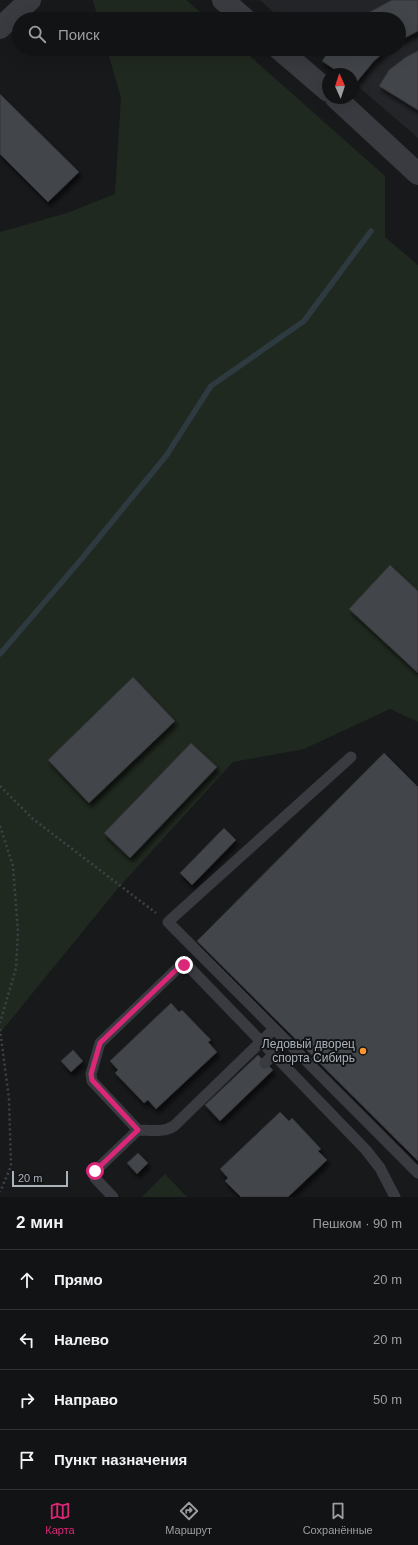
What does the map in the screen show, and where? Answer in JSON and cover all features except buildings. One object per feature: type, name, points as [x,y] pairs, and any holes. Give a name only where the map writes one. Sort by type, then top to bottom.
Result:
[{"type":"street","points":[[15,12],[30,0]]},
{"type":"street","points":[[223,0],[237,12]]},
{"type":"street","points":[[2,22],[12,14]]},
{"type":"street","points":[[288,56],[322,86]]},
{"type":"street","points":[[342,104],[418,174]]},
{"type":"lane","points":[[351,757],[168,922],[418,1173]]},
{"type":"lane","points":[[138,1130],[95,1086],[91,1074],[100,1043],[179,967],[184,965],[189,967],[366,1150],[380,1168],[395,1197]]},
{"type":"lane","points":[[111,1196],[95,1178],[95,1171],[138,1130],[162,1130],[169,1129],[174,1126],[274,1029]]},
{"type":"lane","points":[[265,1063],[274,1054]]},
{"type":"path","points":[[0,786],[33,819],[168,922]]},
{"type":"path","points":[[0,826],[13,866],[18,932],[16,968],[0,1024]]},
{"type":"path","points":[[0,1029],[9,1099],[11,1166],[0,1192]]},
{"type":"shaded area","points":[[93,0],[186,0],[200,12],[96,12]]},
{"type":"shaded area","points":[[260,0],[418,0],[418,138],[358,86],[358,68],[337,68],[324,56],[406,56],[406,12],[273,12]]},
{"type":"shaded area","points":[[109,56],[250,56],[385,176],[385,237],[418,265],[418,722],[390,709],[304,749],[233,762],[119,887],[0,1033],[0,232],[67,213],[115,194],[121,98]]},
{"type":"shaded area","points":[[165,1174],[187,1197],[142,1197]]},
{"type":"waterway","points":[[0,654],[79,562],[166,456],[211,386],[304,321],[371,231]]},
{"type":"place","name":"Ледовый дворец спорта Сибирь","points":[[363,1051]]},
{"type":"route","points":[[95,1171],[138,1130],[95,1086],[92,1080],[91,1074],[100,1043],[179,967],[184,965]]}]
